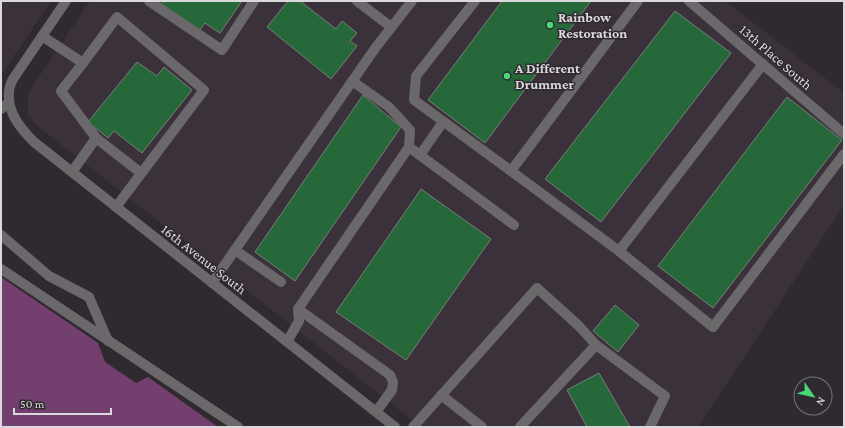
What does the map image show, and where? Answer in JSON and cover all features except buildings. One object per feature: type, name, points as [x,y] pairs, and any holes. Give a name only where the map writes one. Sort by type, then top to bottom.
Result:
[{"type":"street","points":[[149,1],[222,50],[254,1]]},
{"type":"street","points":[[357,1],[391,27]]},
{"type":"street","points":[[212,283],[376,47],[412,1]]},
{"type":"street","points":[[475,1],[416,76],[414,100],[619,251],[713,327],[844,154]]},
{"type":"street","points":[[511,171],[638,1]]},
{"type":"street","name":"13th Place South","points":[[689,1],[844,134]]},
{"type":"street","points":[[1,109],[9,102],[9,90],[13,79],[42,36],[61,3]]},
{"type":"street","points":[[116,207],[204,90],[117,17],[61,91],[96,138],[141,173]]},
{"type":"street","points":[[42,36],[83,63]]},
{"type":"street","points":[[619,251],[763,64]]},
{"type":"street","points":[[287,342],[300,322],[298,309],[409,147],[410,130],[389,107],[352,81]]},
{"type":"street","name":"16th Avenue South","points":[[9,102],[13,116],[21,129],[34,142],[396,427]]},
{"type":"street","points":[[420,155],[444,122]]},
{"type":"street","points":[[72,172],[96,138]]},
{"type":"street","points":[[409,147],[514,225]]},
{"type":"street","points":[[1,235],[49,276],[89,297],[108,341]]},
{"type":"street","points":[[235,250],[281,282]]},
{"type":"street","points":[[1,269],[238,427]]},
{"type":"street","points":[[413,427],[537,288],[579,326],[596,345],[664,396],[650,427]]},
{"type":"street","points":[[298,309],[390,375],[393,382],[392,390],[376,412]]},
{"type":"street","points":[[520,427],[596,345]]},
{"type":"street","points":[[441,395],[482,427]]},
{"type":"shaded area","points":[[1,1],[51,1],[1,75]]},
{"type":"shaded area","points":[[90,1],[725,1],[844,93],[844,205],[698,427],[421,427],[40,128],[28,116],[28,93]]},
{"type":"shaded area","points":[[1,277],[98,343],[105,362],[136,383],[148,377],[218,427],[1,427]]},
{"type":"place","name":"Rainbow Restoration","points":[[550,25]]},
{"type":"place","name":"A Different Drummer","points":[[507,76]]}]
